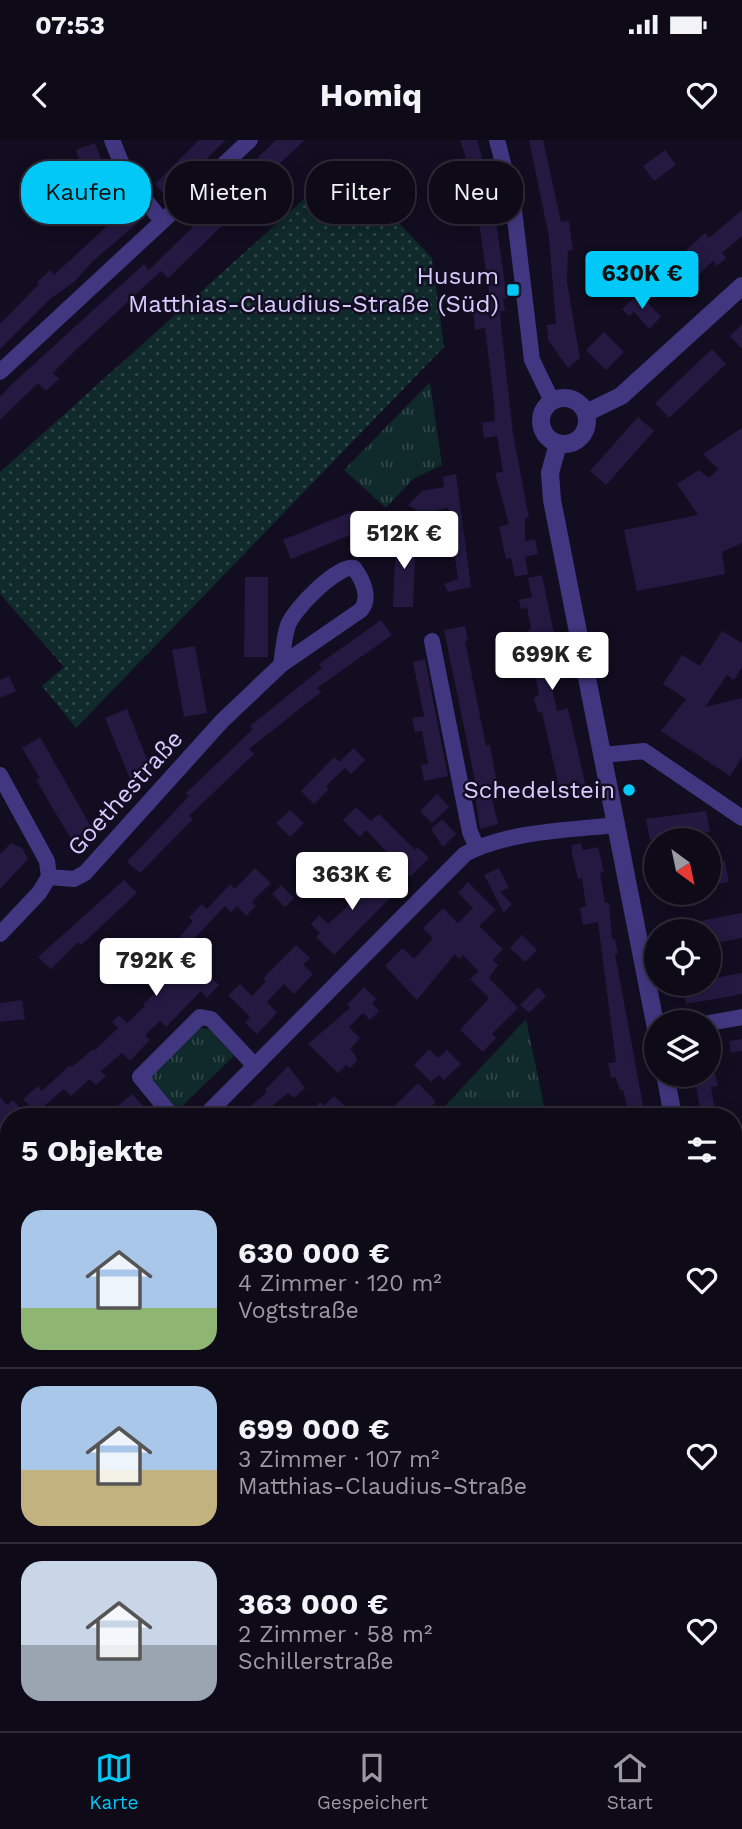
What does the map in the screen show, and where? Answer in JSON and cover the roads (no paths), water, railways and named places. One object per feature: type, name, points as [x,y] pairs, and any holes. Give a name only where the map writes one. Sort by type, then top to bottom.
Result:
[{"type":"street","points":[[112,140],[127,177],[162,221]]},
{"type":"street","points":[[0,372],[250,140]]},
{"type":"street","points":[[497,140],[513,202],[532,360],[551,401]]},
{"type":"street","points":[[586,413],[621,397],[742,286]]},
{"type":"street","points":[[569,398],[582,406],[586,413],[586,429],[581,437],[566,445],[558,444],[542,429],[541,419],[551,401],[569,398]]},
{"type":"street","points":[[558,444],[550,473],[551,490],[653,1010]]},
{"type":"street","name":"Goethestraße","points":[[0,934],[39,893],[49,877],[74,879],[85,873],[194,749],[281,664],[363,608],[365,591],[354,568],[338,571],[294,615],[287,629],[281,664]]},
{"type":"street","points":[[432,641],[470,832],[477,848]]},
{"type":"street","points":[[603,755],[644,751],[742,818]]},
{"type":"street","points":[[0,775],[47,861],[49,877]]},
{"type":"street","points":[[213,1108],[446,869],[477,848],[556,831],[617,825]]},
{"type":"street","points":[[166,1108],[141,1077],[200,1017],[211,1019],[255,1066]]},
{"type":"street","points":[[721,1021],[742,1017]]},
{"type":"street","points":[[667,1087],[671,1108]]},
{"type":"place","name":"Husum Matthias-Claudius-Straße (Süd)","points":[[513,290]]},
{"type":"place","name":"Schedelstein","points":[[629,790]]}]
